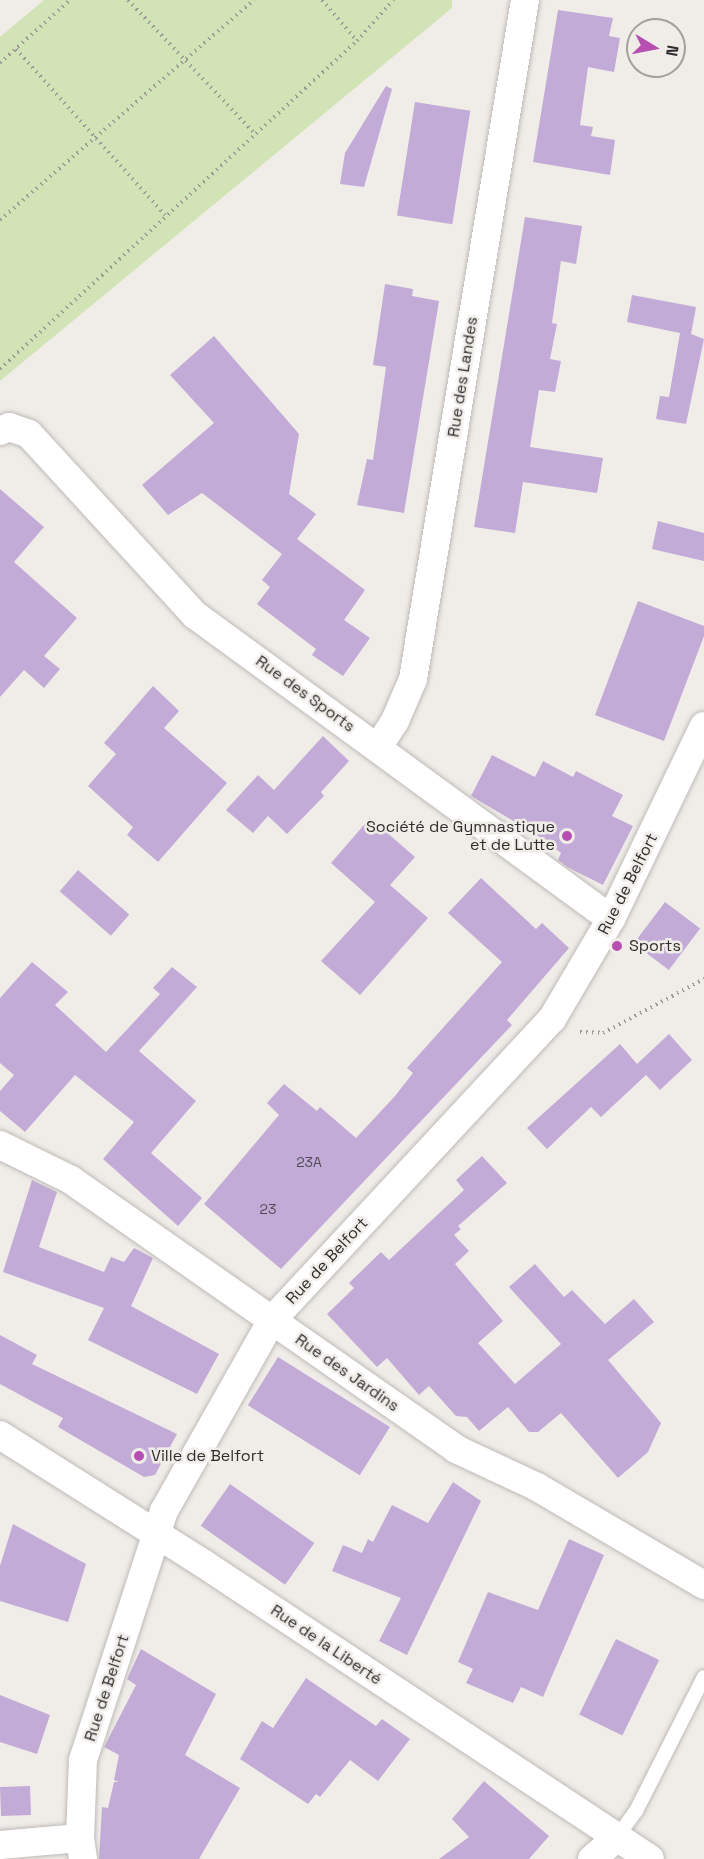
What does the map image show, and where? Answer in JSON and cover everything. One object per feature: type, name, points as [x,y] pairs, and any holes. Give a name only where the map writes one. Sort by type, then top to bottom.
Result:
[{"type":"street","name":"Rue des Landes","points":[[378,747],[395,721],[413,679],[525,0]]},
{"type":"street","name":"Rue des Sports","points":[[0,431],[9,427],[29,434],[195,615],[611,919]]},
{"type":"street","name":"Rue de Belfort","points":[[82,1848],[83,1760],[156,1533],[170,1500],[272,1320],[552,1019],[611,919],[704,726]]},
{"type":"street","name":"Rue des Jardins","points":[[0,1145],[71,1180],[456,1449],[537,1487],[704,1585]]},
{"type":"street","name":"Rue de la Liberté","points":[[0,1435],[156,1533],[650,1859]]},
{"type":"street","points":[[592,1859],[617,1837]]},
{"type":"street","points":[[0,1845],[82,1848]]},
{"type":"lane","points":[[617,1837],[636,1810],[704,1677]]},
{"type":"path","points":[[0,63],[70,0]]},
{"type":"path","points":[[129,0],[184,62],[254,133]]},
{"type":"path","points":[[0,220],[97,139],[254,0]]},
{"type":"path","points":[[322,0],[357,41]]},
{"type":"path","points":[[0,369],[254,133],[357,41],[393,0]]},
{"type":"path","points":[[16,49],[165,215]]},
{"type":"path","points":[[552,1019],[574,1032],[603,1032],[704,979]]},
{"type":"green space","points":[[44,0],[452,0],[452,8],[0,381],[0,37]]},
{"type":"building","points":[[558,10],[613,18],[609,36],[620,38],[614,72],[588,67],[580,125],[593,127],[591,136],[615,140],[610,175],[533,162]]},
{"type":"building","points":[[386,86],[392,89],[364,187],[340,184],[345,153]]},
{"type":"building","points":[[415,102],[470,111],[452,224],[397,216]]},
{"type":"building","points":[[525,217],[582,226],[576,264],[561,261],[552,323],[557,324],[550,359],[561,361],[555,392],[539,390],[530,447],[603,458],[597,493],[523,482],[515,533],[474,527]]},
{"type":"building","points":[[385,284],[413,289],[412,296],[439,301],[404,513],[357,505],[367,459],[373,460],[386,367],[373,365]]},
{"type":"building","points":[[632,295],[696,307],[691,334],[704,339],[686,424],[656,419],[660,396],[669,397],[680,333],[627,322]]},
{"type":"building","points":[[214,336],[299,434],[289,494],[316,514],[297,539],[365,590],[344,620],[370,638],[343,676],[312,655],[316,649],[257,604],[270,587],[262,580],[282,554],[202,493],[168,515],[142,485],[214,423],[170,375]]},
{"type":"building","points":[[0,489],[44,527],[14,562],[77,618],[44,656],[60,669],[44,688],[24,670],[0,697]]},
{"type":"building","points":[[658,521],[704,533],[704,561],[652,549]]},
{"type":"building","points":[[638,601],[704,626],[704,636],[664,741],[595,715]]},
{"type":"building","points":[[153,686],[179,711],[164,728],[227,783],[158,862],[127,835],[133,827],[88,786],[116,754],[104,743]]},
{"type":"building","points":[[323,736],[349,761],[321,792],[324,796],[287,834],[268,816],[253,833],[226,810],[258,775],[274,790]]},
{"type":"building","points":[[492,755],[535,777],[543,761],[573,777],[576,771],[623,795],[612,816],[633,826],[603,885],[567,867],[558,860],[561,853],[537,835],[471,796]]},
{"type":"building","points":[[370,818],[415,857],[390,885],[428,918],[360,995],[321,961],[375,902],[331,863]]},
{"type":"building","points":[[78,870],[129,915],[111,936],[60,891]]},
{"type":"building","points":[[481,878],[536,929],[542,923],[569,948],[507,1020],[512,1025],[281,1269],[204,1204],[279,1115],[267,1103],[284,1084],[317,1111],[320,1107],[356,1138],[395,1096],[413,1073],[407,1068],[502,962],[448,913]]},
{"type":"building","points":[[665,902],[700,928],[669,970],[634,944]]},
{"type":"building","points":[[32,962],[68,992],[55,1005],[106,1052],[160,994],[153,988],[172,967],[197,987],[139,1051],[196,1101],[151,1153],[202,1198],[178,1226],[103,1159],[134,1122],[75,1075],[25,1132],[0,1111],[0,1091],[14,1075],[0,1063],[0,998]]},
{"type":"building","points":[[669,1034],[692,1060],[660,1090],[646,1075],[601,1117],[591,1107],[547,1149],[527,1128],[620,1044],[637,1064]]},
{"type":"building","points":[[482,1156],[507,1183],[458,1226],[461,1229],[454,1235],[469,1251],[455,1264],[503,1321],[478,1343],[515,1384],[561,1344],[509,1287],[535,1264],[564,1297],[572,1290],[605,1324],[634,1299],[654,1322],[608,1360],[661,1423],[648,1452],[618,1478],[561,1413],[538,1432],[529,1432],[508,1407],[479,1431],[467,1417],[456,1416],[429,1386],[419,1395],[387,1358],[377,1367],[327,1314],[354,1288],[349,1283],[381,1252],[389,1260],[464,1190],[456,1180]]},
{"type":"building","points":[[32,1180],[57,1192],[39,1247],[104,1272],[111,1257],[124,1262],[134,1248],[153,1258],[131,1306],[219,1354],[197,1394],[88,1340],[104,1308],[3,1272]]},
{"type":"building","points":[[0,1335],[37,1355],[32,1364],[177,1434],[155,1475],[144,1477],[58,1427],[63,1418],[0,1384]]},
{"type":"building","points":[[278,1357],[390,1427],[360,1475],[248,1405]]},
{"type":"building","points":[[453,1482],[481,1501],[407,1655],[379,1641],[401,1598],[332,1571],[343,1545],[362,1553],[368,1539],[373,1542],[392,1505],[428,1523]]},
{"type":"building","points":[[230,1484],[314,1543],[285,1585],[201,1526]]},
{"type":"building","points":[[13,1524],[86,1564],[68,1622],[0,1601],[0,1566]]},
{"type":"building","points":[[569,1539],[604,1555],[543,1697],[521,1687],[513,1703],[466,1683],[473,1669],[458,1662],[488,1592],[538,1610]]},
{"type":"building","points":[[616,1639],[659,1660],[622,1736],[579,1714]]},
{"type":"building","points":[[141,1649],[216,1694],[185,1755],[240,1788],[199,1859],[99,1859],[102,1807],[108,1808],[114,1782],[119,1782],[114,1780],[119,1755],[104,1747],[136,1685],[127,1679]]},
{"type":"building","points":[[306,1678],[376,1726],[382,1719],[410,1739],[378,1781],[350,1760],[320,1797],[316,1794],[308,1804],[240,1759],[262,1721],[273,1728]]},
{"type":"building","points":[[0,1695],[50,1715],[37,1754],[0,1742]]},
{"type":"building","points":[[484,1781],[549,1836],[529,1859],[439,1859],[469,1837],[452,1819]]},
{"type":"building","points":[[30,1786],[31,1815],[1,1816],[0,1787]]},
{"type":"place","name":"Société de Gymnastique et de Lutte","points":[[567,836]]},
{"type":"place","name":"Sports","points":[[617,946]]},
{"type":"place","name":"Ville de Belfort","points":[[139,1456]]}]
